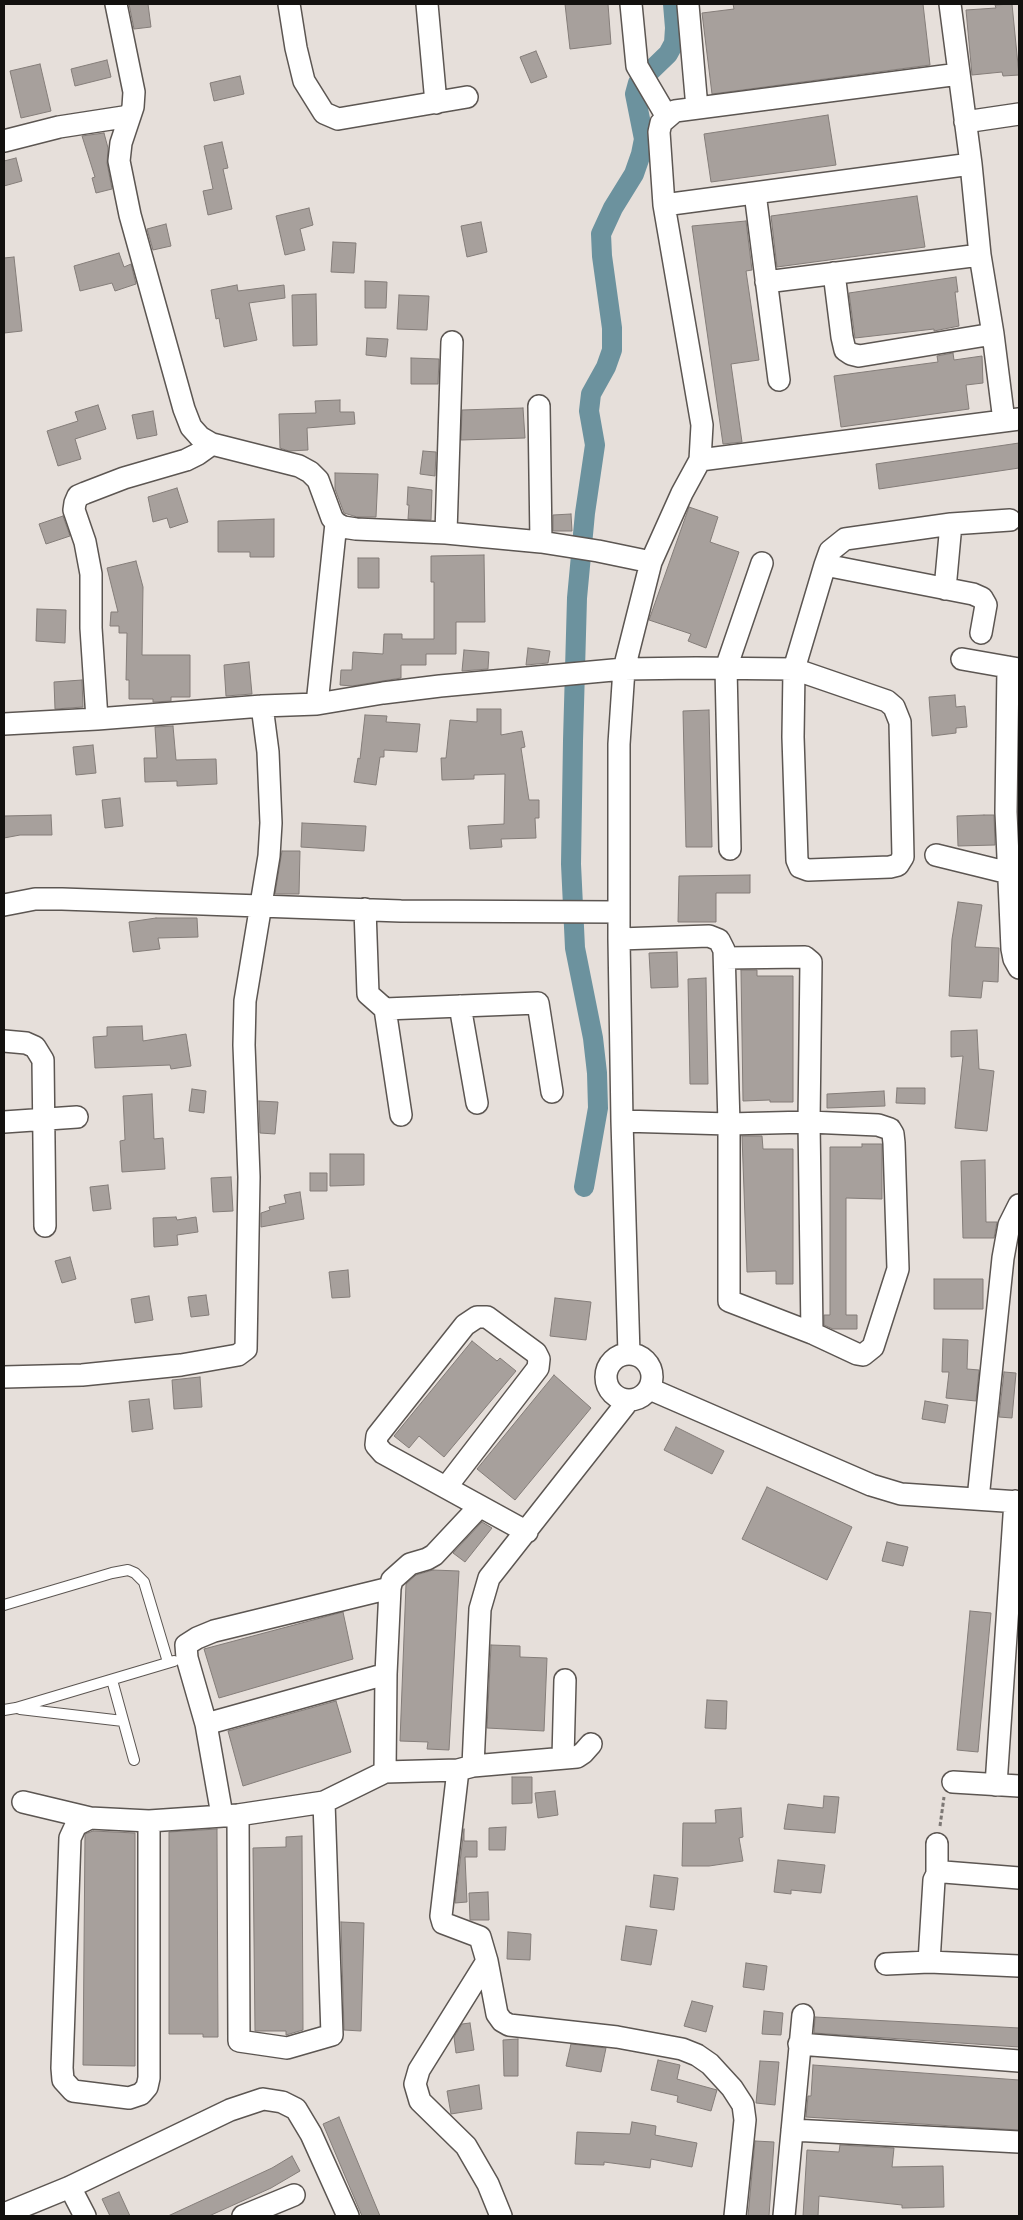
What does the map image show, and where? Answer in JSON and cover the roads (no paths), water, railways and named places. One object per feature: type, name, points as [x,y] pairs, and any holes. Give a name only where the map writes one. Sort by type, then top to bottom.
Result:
[{"type":"street","points":[[116,4],[134,92],[133,107],[121,143],[119,161],[130,215],[184,409],[191,427],[200,437],[212,444],[299,466],[310,472],[318,480],[336,523],[317,704]]},
{"type":"street","points":[[289,4],[296,48],[304,81],[312,97],[324,113],[338,119],[467,97]]},
{"type":"street","points":[[427,4],[436,103]]},
{"type":"street","points":[[631,4],[637,66],[667,117]]},
{"type":"street","points":[[700,460],[1012,420],[993,334],[980,255],[966,122],[950,4]]},
{"type":"street","points":[[688,5],[697,108]]},
{"type":"street","points":[[630,1354],[622,1121],[618,912],[619,744],[624,670],[651,562],[682,493],[700,460],[702,425],[664,205],[659,132],[661,123],[675,111],[959,74]]},
{"type":"street","points":[[966,122],[1019,114]]},
{"type":"street","points":[[4,141],[59,127],[130,116]]},
{"type":"street","points":[[664,205],[971,164]]},
{"type":"street","points":[[755,193],[779,380]]},
{"type":"street","points":[[766,282],[980,255]]},
{"type":"street","points":[[834,273],[842,337],[845,350],[851,354],[859,356],[993,334]]},
{"type":"street","points":[[446,533],[452,342]]},
{"type":"street","points":[[539,406],[541,542]]},
{"type":"street","points":[[97,719],[91,628],[91,574],[85,542],[74,510],[75,503],[78,496],[124,478],[186,460],[212,444]]},
{"type":"street","points":[[4,724],[262,706],[317,704],[440,686],[553,677],[590,672],[726,668],[794,669],[887,701],[894,707],[900,722],[903,857],[898,865],[890,867],[808,870],[800,867],[797,860],[794,669],[825,565],[830,551],[845,539],[951,524],[1010,520]]},
{"type":"street","points":[[336,523],[356,529],[446,533],[541,542],[598,550],[651,562]]},
{"type":"street","points":[[945,589],[951,524]]},
{"type":"street","points":[[730,849],[726,668],[762,563]]},
{"type":"street","points":[[825,565],[973,594],[982,598],[986,605],[981,633]]},
{"type":"street","points":[[962,659],[1014,668],[1006,812],[1012,949],[1014,959],[1019,968]]},
{"type":"street","points":[[4,1377],[82,1375],[182,1365],[238,1356],[246,1349],[249,1177],[245,1084],[245,1017],[249,969],[269,856],[271,798],[262,706]]},
{"type":"street","points":[[936,855],[1009,873]]},
{"type":"street","points":[[4,905],[34,899],[62,899],[365,910],[618,912]]},
{"type":"street","points":[[365,910],[368,994],[385,1009],[401,1115]]},
{"type":"street","points":[[619,939],[709,936],[719,940],[725,958],[729,1124],[729,1301],[812,1333],[858,1354],[863,1355],[873,1347],[898,1269],[894,1151],[893,1134],[890,1128],[809,1122],[729,1124],[622,1121]]},
{"type":"street","points":[[725,958],[805,957],[811,962],[809,1122],[812,1333]]},
{"type":"street","points":[[385,1009],[538,1003],[552,1092]]},
{"type":"street","points":[[460,1006],[476,1102]]},
{"type":"street","points":[[4,1041],[26,1043],[35,1047],[41,1055],[45,1226]]},
{"type":"street","points":[[4,1122],[77,1117]]},
{"type":"street","points":[[978,1499],[1003,1258],[1009,1224],[1019,1205]]},
{"type":"street","points":[[447,1486],[538,1368],[539,1359],[536,1353],[487,1317],[477,1316],[465,1325],[377,1436],[375,1442],[383,1453],[447,1486],[479,1507],[527,1532]]},
{"type":"street","points":[[630,1354],[645,1360],[650,1365],[652,1381],[650,1389],[644,1395],[629,1400],[621,1399],[609,1389],[606,1373],[614,1360],[630,1354]]},
{"type":"street","points":[[650,1389],[871,1485],[901,1494],[1017,1502],[1015,1590],[996,1785]]},
{"type":"street","points":[[629,1400],[489,1578],[480,1609],[466,1768],[441,1916],[443,1923],[480,1937],[487,1961],[497,2014],[508,2025],[617,2037],[682,2049],[697,2055],[717,2070],[743,2105],[745,2120],[735,2216]]},
{"type":"street","points":[[385,1772],[386,1674],[392,1580],[403,1569],[434,1555],[479,1507]]},
{"type":"street","points":[[324,1802],[332,2035],[287,2048],[238,2042],[230,1815],[206,1724],[177,1660],[186,1645],[214,1631],[390,1588]]},
{"type":"street","points":[[206,1724],[386,1674]]},
{"type":"street","points":[[563,1758],[565,1680]]},
{"type":"street","points":[[23,1802],[90,1818],[148,1821],[230,1815],[324,1802],[385,1772],[466,1768],[577,1757],[583,1754],[591,1744]]},
{"type":"street","points":[[952,1782],[1019,1786]]},
{"type":"street","points":[[90,1818],[76,1826],[70,1838],[63,2080],[73,2091],[130,2098],[144,2091],[149,2078],[148,1821]]},
{"type":"street","points":[[929,1962],[934,1880],[938,1874],[937,1844]]},
{"type":"street","points":[[938,1874],[944,1872],[1019,1878]]},
{"type":"street","points":[[487,1961],[419,2070],[415,2084],[420,2101],[466,2146],[488,2184],[501,2216]]},
{"type":"street","points":[[886,1964],[929,1962],[1019,1966]]},
{"type":"street","points":[[784,2216],[802,2014]]},
{"type":"street","points":[[799,2044],[1019,2061]]},
{"type":"street","points":[[4,2214],[70,2187],[230,2110],[263,2099],[282,2102],[296,2109],[311,2134],[348,2216]]},
{"type":"street","points":[[792,2130],[1019,2142]]},
{"type":"street","points":[[70,2187],[85,2216]]},
{"type":"street","points":[[244,2216],[294,2195]]},
{"type":"lane","points":[[4,1605],[128,1570],[135,1573],[144,1582],[177,1660],[4,1710]]},
{"type":"lane","points":[[112,1680],[134,1760]]},
{"type":"lane","points":[[16,1708],[123,1721]]},
{"type":"waterway","points":[[584,1187],[598,1108],[593,1038],[575,948],[571,864],[573,741],[577,598],[585,513],[595,445],[589,411],[591,394],[606,367],[612,350],[612,328],[602,256],[601,234],[613,208],[634,174],[641,154],[644,139],[635,94],[638,83],[668,54],[674,43],[673,4]]}]
